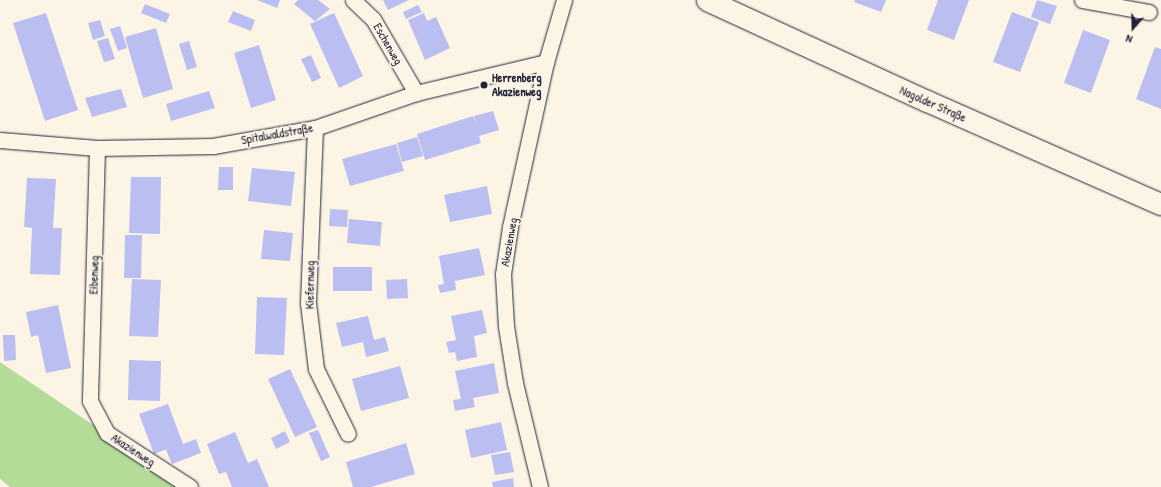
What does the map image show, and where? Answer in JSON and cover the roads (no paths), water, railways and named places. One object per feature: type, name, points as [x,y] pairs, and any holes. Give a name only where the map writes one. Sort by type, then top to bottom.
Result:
[{"type":"main road","name":"Nagolder Straße","points":[[707,0],[927,101],[1161,204]]},
{"type":"street","name":"Eschenweg","points":[[353,0],[373,19],[416,93]]},
{"type":"street","name":"Akazienweg","points":[[540,487],[515,383],[506,326],[503,274],[510,227],[546,62],[564,0]]},
{"type":"street","points":[[1082,0],[1149,12]]},
{"type":"street","name":"Spitalwaldstraße","points":[[0,140],[97,148],[213,146],[315,128],[416,93],[546,62]]},
{"type":"street","name":"Kiefernweg","points":[[315,128],[308,303],[316,369],[348,434]]},
{"type":"street","name":"Eibenweg","points":[[90,401],[97,148]]},
{"type":"street","name":"Akazienweg","points":[[90,401],[107,433],[190,487]]},
{"type":"place","name":"Herrenberg Akazienweg","points":[[484,85]]}]
